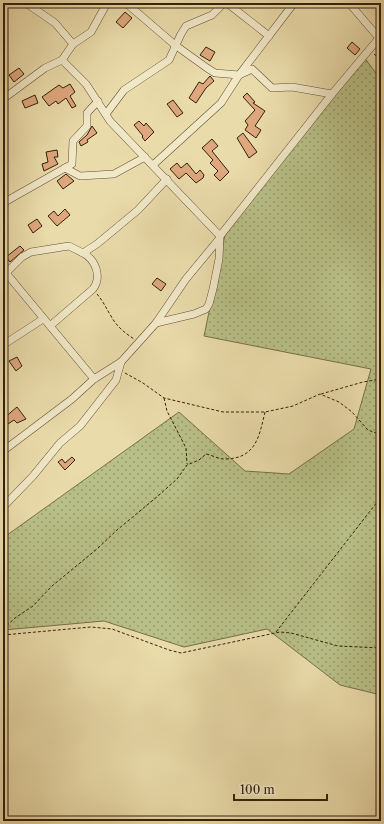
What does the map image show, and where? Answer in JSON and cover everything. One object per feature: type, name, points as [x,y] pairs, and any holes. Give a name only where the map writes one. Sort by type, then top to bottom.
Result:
[{"type":"street","points":[[26,3],[55,23],[73,44]]},
{"type":"street","points":[[3,99],[46,68],[62,60],[73,44],[91,32],[107,3]]},
{"type":"street","points":[[126,3],[175,45],[215,72],[239,75],[252,69],[272,88],[292,87],[332,94]]},
{"type":"street","points":[[106,114],[124,90],[169,60],[175,45],[186,26],[212,15],[225,3],[269,36]]},
{"type":"street","points":[[153,165],[220,103],[239,75],[294,3]]},
{"type":"street","points":[[3,451],[72,399],[94,379],[121,362],[139,343],[156,323],[186,279],[332,94],[380,37],[349,3]]},
{"type":"street","points":[[62,60],[86,84],[110,121],[167,179],[220,237],[219,259],[211,297],[206,309],[194,314],[156,323]]},
{"type":"street","points":[[3,203],[73,162],[73,140],[87,126],[87,112],[98,102]]},
{"type":"street","points":[[65,168],[80,176],[114,174],[145,157]]},
{"type":"street","points":[[83,253],[97,244],[138,210],[167,179]]},
{"type":"street","points":[[50,326],[93,289],[98,280],[93,260],[69,246],[31,252],[22,257],[5,271],[43,319],[94,379]]},
{"type":"street","points":[[3,345],[43,319]]},
{"type":"street","points":[[3,507],[33,476],[60,443],[80,426],[116,380],[121,362]]},
{"type":"path","points":[[368,52],[376,54],[381,60]]},
{"type":"path","points":[[93,289],[103,301],[111,318],[123,331],[139,343]]},
{"type":"path","points":[[119,370],[144,383],[164,398],[223,412],[265,412],[293,406],[320,394],[381,379]]},
{"type":"path","points":[[320,394],[339,402],[352,412],[368,430],[381,435]]},
{"type":"path","points":[[3,629],[33,606],[52,586],[98,549],[117,530],[177,479],[187,464],[186,448],[167,411],[164,398]]},
{"type":"path","points":[[187,464],[199,460],[206,454],[224,459],[235,457],[251,450],[258,441],[265,412]]},
{"type":"path","points":[[276,633],[381,497]]},
{"type":"path","points":[[3,635],[91,627],[105,628],[112,629],[181,653],[276,633],[291,633],[338,646],[381,648]]},
{"type":"green space","points":[[364,57],[381,80],[381,695],[340,685],[267,629],[184,647],[104,621],[3,630],[3,538],[179,412],[245,471],[289,474],[354,429],[371,369],[204,336],[225,235]]},
{"type":"building","points":[[125,12],[132,18],[123,28],[116,22]]},
{"type":"building","points":[[352,42],[360,49],[355,55],[347,48]]},
{"type":"building","points":[[206,47],[215,52],[210,61],[200,55]]},
{"type":"building","points":[[19,68],[24,74],[14,82],[9,75]]},
{"type":"building","points":[[210,76],[214,81],[206,88],[196,103],[189,98],[199,82],[203,84]]},
{"type":"building","points":[[70,84],[75,92],[70,96],[76,106],[72,108],[66,98],[58,104],[56,101],[49,106],[42,97],[59,85],[63,88]]},
{"type":"building","points":[[247,93],[255,102],[253,103],[265,111],[255,126],[261,130],[256,138],[245,130],[248,125],[245,121],[255,110],[243,97]]},
{"type":"building","points":[[35,95],[38,103],[25,108],[22,101]]},
{"type":"building","points":[[173,100],[183,113],[177,117],[167,104]]},
{"type":"building","points":[[139,121],[144,126],[146,123],[154,132],[145,141],[134,125]]},
{"type":"building","points":[[92,126],[97,133],[87,140],[88,142],[81,146],[79,142],[87,135]]},
{"type":"building","points":[[243,133],[257,152],[249,158],[237,138]]},
{"type":"building","points":[[212,139],[218,146],[212,151],[229,172],[220,181],[214,175],[218,171],[210,163],[213,160],[202,148]]},
{"type":"building","points":[[57,150],[58,157],[54,157],[58,164],[44,171],[42,164],[48,162],[46,152]]},
{"type":"building","points":[[177,163],[181,168],[187,163],[196,174],[200,170],[204,175],[203,178],[196,183],[186,173],[179,179],[170,169]]},
{"type":"building","points":[[66,174],[74,181],[63,189],[57,181]]},
{"type":"building","points":[[65,209],[70,215],[57,226],[48,216],[54,211],[58,216]]},
{"type":"building","points":[[37,219],[42,226],[33,233],[28,225]]},
{"type":"building","points":[[20,246],[24,250],[10,262],[6,257]]},
{"type":"building","points":[[157,278],[166,284],[161,291],[152,284]]},
{"type":"building","points":[[17,357],[22,366],[16,371],[9,361]]},
{"type":"building","points":[[17,407],[26,419],[17,423],[14,420],[8,424],[4,418]]},
{"type":"building","points":[[72,457],[75,460],[65,470],[58,462],[62,459],[65,463]]}]
